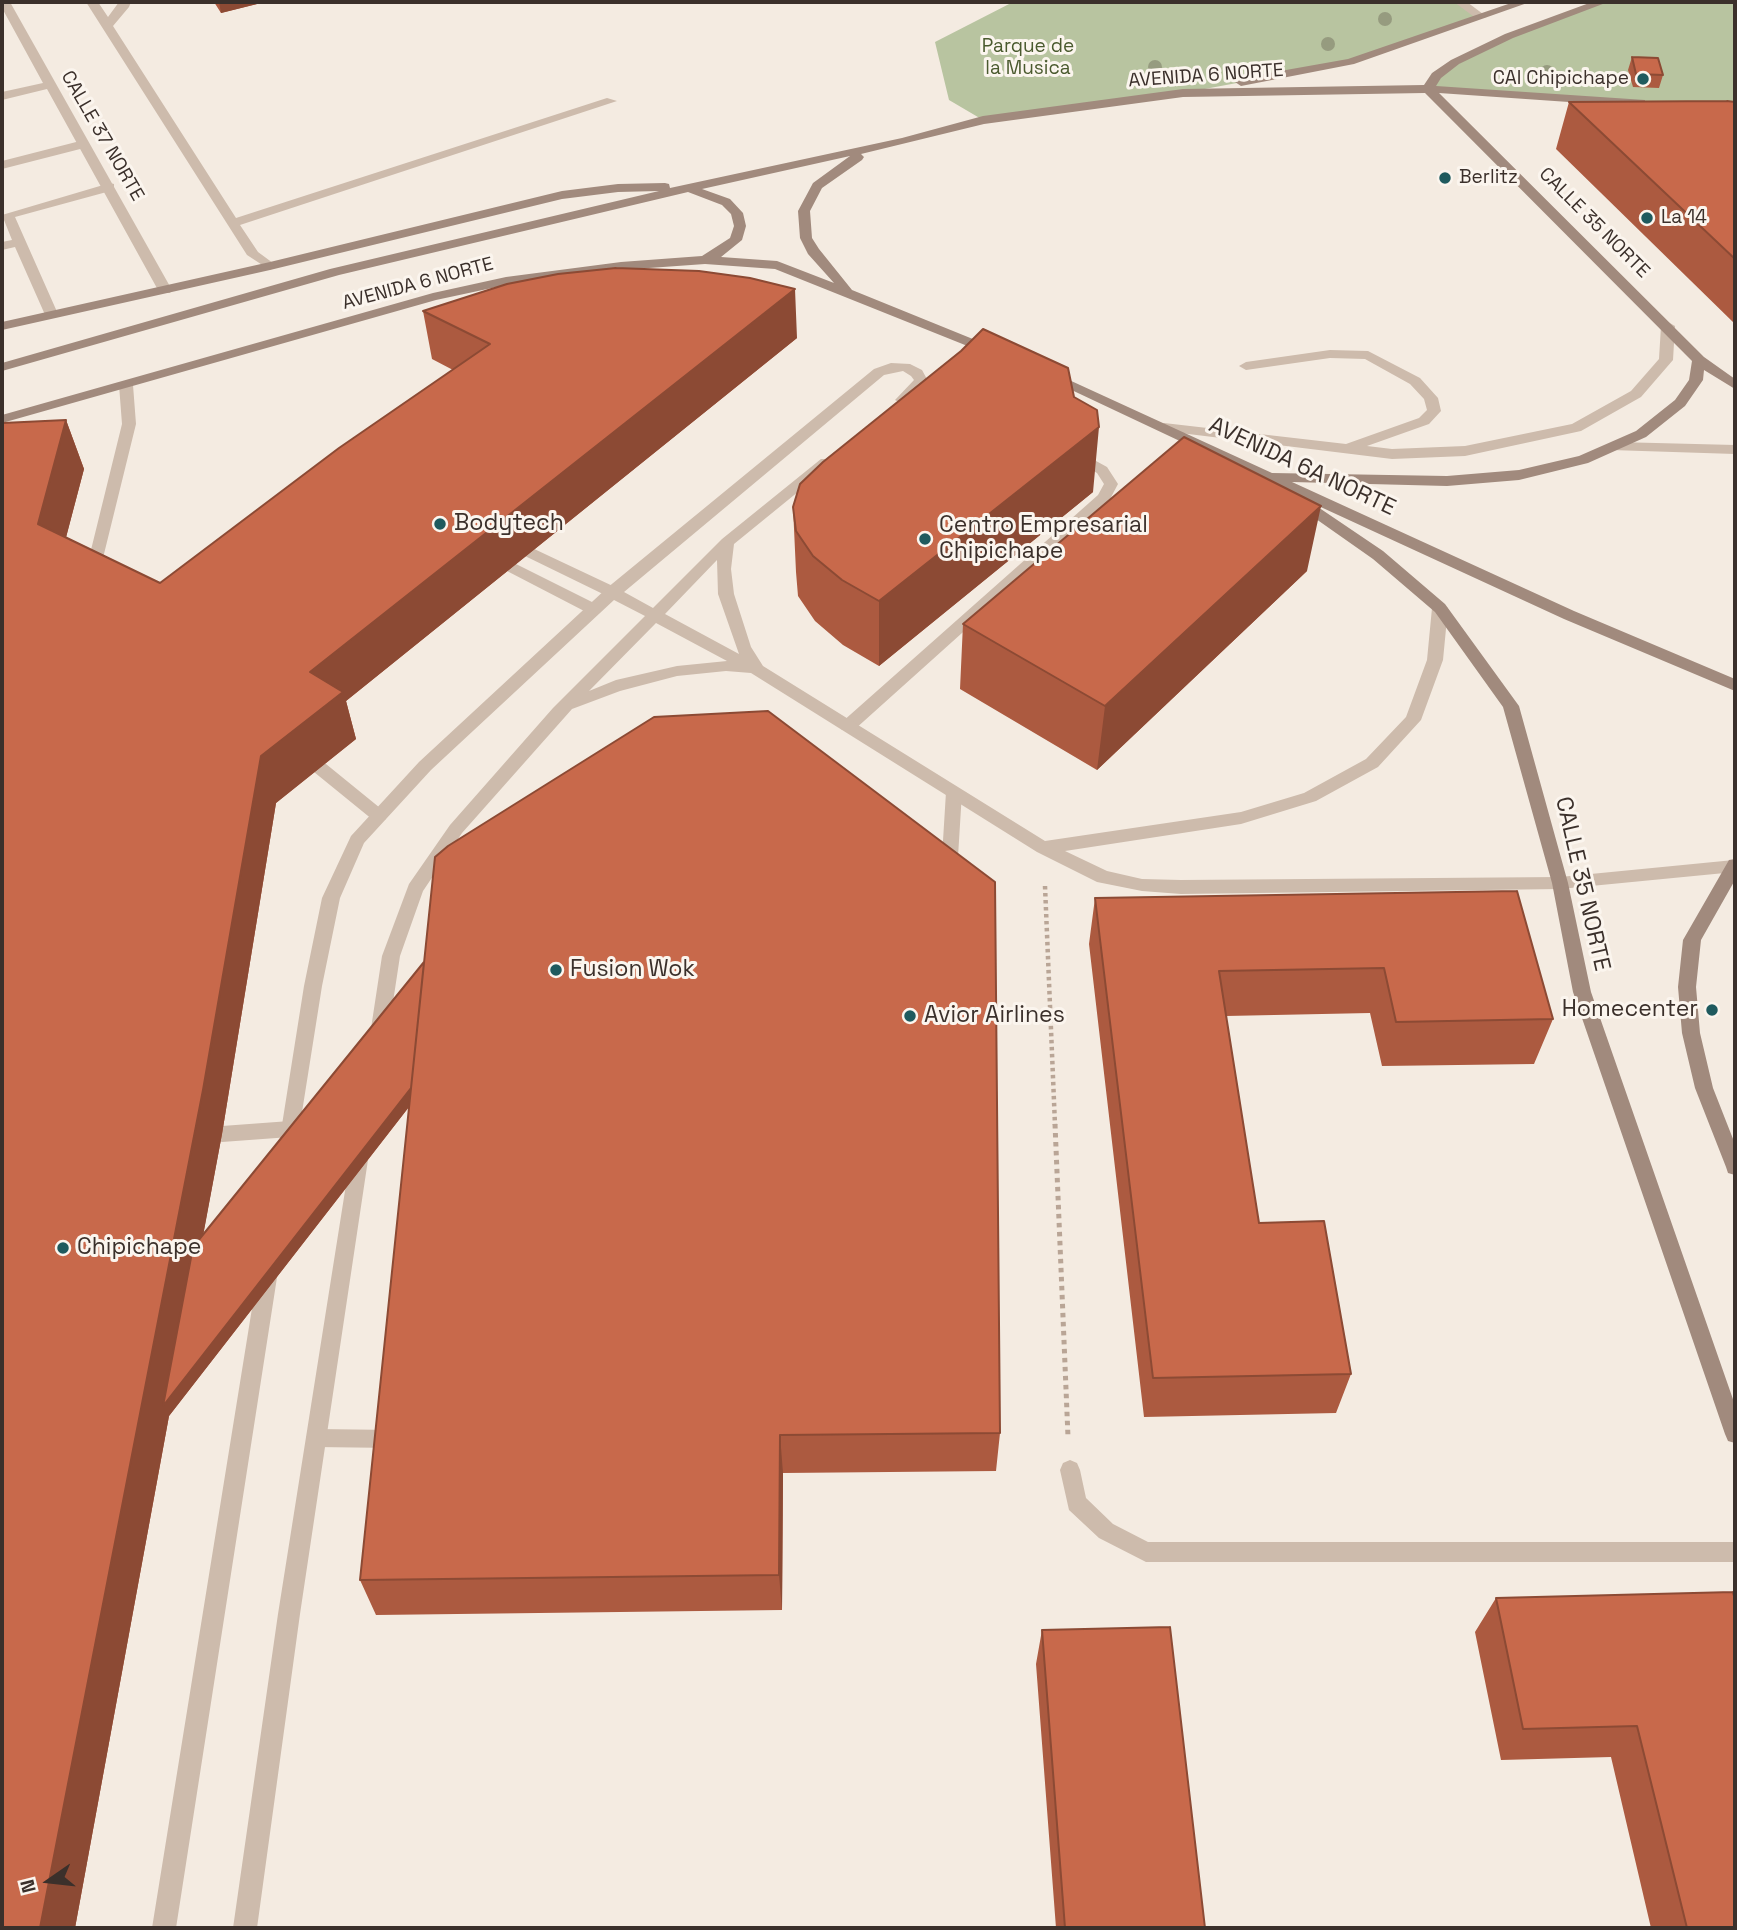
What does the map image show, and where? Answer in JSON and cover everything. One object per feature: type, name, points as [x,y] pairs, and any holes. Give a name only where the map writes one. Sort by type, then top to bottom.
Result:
[{"type":"main road","points":[[1183,93],[1350,62],[1524,2]]},
{"type":"main road","points":[[1428,89],[1436,76],[1455,62],[1508,36],[1602,2]]},
{"type":"main road","name":"AVENIDA 6 NORTE","points":[[2,367],[335,272],[571,214],[904,141],[983,120],[1183,93],[1428,89],[1649,104]]},
{"type":"main road","name":"CALLE 35 NORTE","points":[[1428,89],[1668,326],[1699,360],[1735,385]]},
{"type":"main road","points":[[904,141],[844,165],[829,174],[808,198],[803,225],[806,238],[813,251],[850,292],[1008,358]]},
{"type":"main road","name":"AVENIDA 6 NORTE","points":[[2,326],[271,266],[562,195],[630,187],[687,190]]},
{"type":"main road","points":[[687,190],[709,194],[726,202],[737,213],[740,226],[736,240],[723,251],[705,260]]},
{"type":"main road","name":"AVENIDA 6 NORTE","points":[[2,419],[479,286],[600,268],[705,260],[777,265],[850,292]]},
{"type":"main road","points":[[271,266],[299,271],[335,272]]},
{"type":"main road","points":[[1263,476],[1375,481],[1478,479],[1552,468],[1583,460],[1641,434],[1680,403],[1696,380],[1699,360]]},
{"type":"main road","name":"AVENIDA 6A NORTE","points":[[1032,369],[1164,427],[1263,476],[1569,615],[1735,685]]},
{"type":"main road","name":"CALLE 35 NORTE","points":[[1263,476],[1378,555],[1440,608],[1511,706],[1560,883],[1582,992],[1735,1434]]},
{"type":"main road","points":[[1735,866],[1692,940],[1687,987],[1691,1033],[1704,1088],[1735,1167]]},
{"type":"street","name":"CALLE 37 NORTE","points":[[4,2],[165,289]]},
{"type":"street","points":[[92,2],[253,255],[271,266]]},
{"type":"street","points":[[107,25],[125,2]]},
{"type":"street","points":[[1460,2],[1481,17]]},
{"type":"street","points":[[2,96],[50,85]]},
{"type":"street","points":[[232,223],[611,101]]},
{"type":"street","points":[[2,165],[84,144]]},
{"type":"street","points":[[51,314],[5,209],[110,187]]},
{"type":"street","points":[[2,246],[19,242]]},
{"type":"street","points":[[1164,427],[1392,454],[1465,451],[1576,428],[1636,394],[1666,360],[1668,326]]},
{"type":"street","points":[[1246,366],[1330,354],[1368,355],[1415,382],[1431,398],[1434,411],[1424,421],[1344,449]]},
{"type":"street","points":[[284,1171],[313,986],[331,898],[358,839],[425,766],[593,608],[879,372],[891,367],[905,367],[917,373],[921,381],[915,390],[894,407]]},
{"type":"street","points":[[96,558],[129,424],[126,385]]},
{"type":"street","points":[[1616,447],[1735,450]]},
{"type":"street","points":[[376,1052],[391,956],[415,889],[456,829],[559,712],[727,542],[842,449]]},
{"type":"street","points":[[848,726],[1104,498],[1111,484],[1102,470],[1065,449]]},
{"type":"street","points":[[727,542],[724,569],[726,594],[743,647],[757,670]]},
{"type":"street","points":[[530,552],[612,592],[757,670],[1043,848],[1103,877],[1142,885],[1301,887],[1560,883],[1735,866]]},
{"type":"street","points":[[512,567],[593,608]]},
{"type":"street","points":[[1043,848],[1241,818],[1310,797],[1372,763],[1413,720],[1436,660],[1440,608]]},
{"type":"street","points":[[559,712],[616,686],[677,671],[726,666],[757,670]]},
{"type":"street","points":[[320,768],[379,816]]},
{"type":"street","points":[[948,894],[954,792]]},
{"type":"street","points":[[222,1134],[290,1129]]},
{"type":"street","points":[[245,1928],[363,1135]]},
{"type":"street","points":[[164,1928],[271,1253]]},
{"type":"street","points":[[316,1438],[394,1439]]},
{"type":"street","points":[[1069,1469],[1076,1503],[1106,1531],[1146,1552],[1735,1552]]},
{"type":"path","points":[[1043,848],[1069,1469]]},
{"type":"green space","name":"Parque de la Musica","points":[[1013,2],[1460,2],[1481,17],[1350,62],[1183,93],[983,120],[949,100],[935,42]]},
{"type":"green space","points":[[1602,2],[1735,2],[1735,110],[1428,89],[1436,76],[1509,36]]},
{"type":"building","points":[[1632,57],[1658,58],[1663,75],[1636,74]]},
{"type":"building","points":[[1569,102],[1735,102],[1735,259]]},
{"type":"building","points":[[616,268],[699,271],[750,278],[795,289],[310,672],[343,692],[261,756],[203,1090],[40,1928],[2,1928],[3,423],[66,420],[38,524],[160,583],[339,448],[490,344],[423,311],[507,284],[558,274]]},
{"type":"building","points":[[983,329],[1068,368],[1074,397],[1097,410],[1099,427],[879,601],[842,580],[813,556],[796,531],[793,507],[800,484],[823,462],[961,351]]},
{"type":"building","points":[[1184,437],[1321,506],[1105,706],[963,624]]},
{"type":"building","points":[[768,711],[995,882],[1000,1433],[780,1435],[779,1575],[360,1580],[435,857],[448,846],[654,717]]},
{"type":"building","points":[[1517,891],[1553,1019],[1396,1022],[1384,968],[1219,971],[1259,1223],[1324,1221],[1351,1374],[1153,1378],[1095,898]]},
{"type":"building","points":[[424,962],[411,1088],[163,1406],[193,1247]]},
{"type":"building","points":[[1733,1592],[1735,1928],[1687,1928],[1637,1726],[1523,1729],[1496,1598]]},
{"type":"building","points":[[1170,1627],[1205,1928],[1065,1928],[1042,1630]]},
{"type":"place","name":"CAI Chipichape","points":[[1643,79]]},
{"type":"place","name":"Berlitz","points":[[1445,178]]},
{"type":"place","name":"La 14","points":[[1647,218]]},
{"type":"place","name":"Bodytech","points":[[440,524]]},
{"type":"place","name":"Centro Empresarial Chipichape","points":[[925,539]]},
{"type":"place","name":"Fusion Wok","points":[[556,970]]},
{"type":"place","name":"Homecenter","points":[[1712,1010]]},
{"type":"place","name":"Avior Airlines","points":[[910,1016]]},
{"type":"place","name":"Chipichape","points":[[63,1248]]}]
